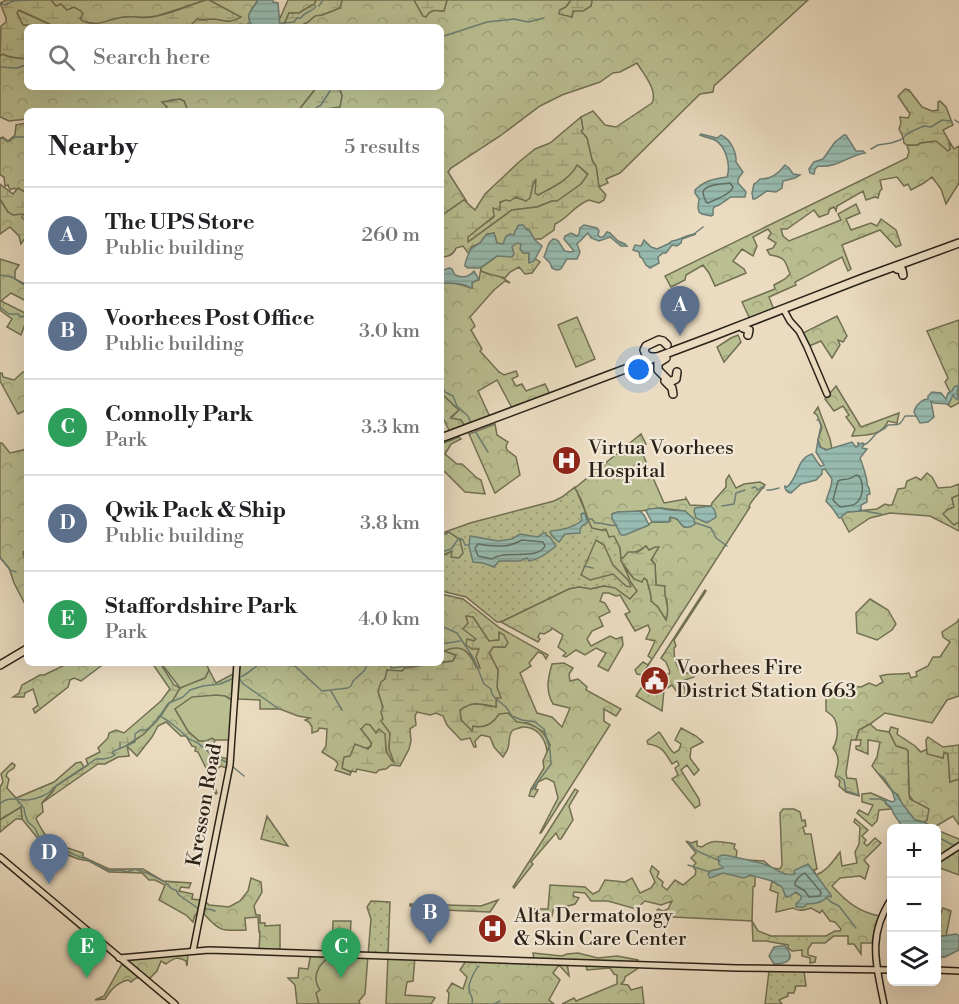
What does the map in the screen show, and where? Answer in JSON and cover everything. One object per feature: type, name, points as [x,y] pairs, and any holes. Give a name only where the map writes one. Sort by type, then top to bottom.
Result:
[{"type":"highway","points":[[444,439],[559,391],[662,357],[785,312],[886,271],[921,254],[959,245]]},
{"type":"highway","points":[[444,439],[642,367],[679,349],[959,245]]},
{"type":"highway","points":[[897,269],[902,270],[903,275]]},
{"type":"highway","points":[[743,328],[749,330],[748,335]]},
{"type":"highway","points":[[662,357],[651,358],[646,355],[644,350],[646,346],[660,340],[679,349]]},
{"type":"highway","points":[[662,357],[658,363],[658,370],[670,382],[676,380],[677,372]]},
{"type":"highway","points":[[642,367],[647,366],[654,369],[671,388],[673,394]]},
{"type":"highway","points":[[0,663],[24,649]]},
{"type":"main road","points":[[785,312],[801,334],[826,394]]},
{"type":"main road","name":"Kresson Road","points":[[193,951],[230,765],[237,666]]},
{"type":"main road","points":[[941,858],[959,846]]},
{"type":"main road","points":[[0,857],[174,1004]]},
{"type":"main road","points":[[884,1004],[875,956],[876,935],[880,919],[887,906]]},
{"type":"main road","points":[[119,957],[193,951],[247,951],[737,968],[887,970]]},
{"type":"main road","points":[[941,970],[959,971]]},
{"type":"green space","points":[[6,0],[51,0],[56,6],[61,4],[67,10],[74,7],[81,11],[83,14],[80,19],[86,22],[97,23],[125,17],[153,17],[209,0],[241,17],[230,21],[197,19],[192,24],[49,24],[19,10],[17,13],[24,25],[24,59],[3,54],[0,56],[1,26],[6,22],[6,18],[0,3]]},
{"type":"green space","points":[[51,0],[206,0],[157,16],[124,17],[99,24],[84,22],[67,10],[56,6]]},
{"type":"green space","points":[[209,0],[258,0],[249,16],[252,24],[191,24],[197,19],[228,20],[240,17]]},
{"type":"green space","points":[[288,0],[316,0],[314,5],[299,13],[289,13],[284,24],[277,24]]},
{"type":"green space","points":[[316,0],[342,0],[340,8],[315,16],[304,24],[284,24],[289,13],[299,13],[314,5]]},
{"type":"green space","points":[[342,0],[414,0],[423,16],[434,10],[444,11],[447,0],[571,0],[566,7],[560,10],[572,17],[573,11],[591,6],[592,0],[808,0],[714,86],[713,92],[700,94],[620,173],[606,179],[608,183],[599,187],[596,166],[592,160],[587,138],[581,131],[583,129],[581,117],[593,111],[605,125],[616,127],[652,103],[652,88],[637,63],[613,73],[600,82],[562,95],[540,106],[451,168],[448,172],[467,202],[464,200],[444,214],[444,108],[328,108],[342,96],[340,90],[444,90],[444,24],[304,24],[315,15],[322,15],[340,8]]},
{"type":"green space","points":[[414,0],[447,0],[444,11],[431,11],[426,17],[423,16]]},
{"type":"green space","points":[[571,0],[592,0],[591,6],[583,11],[573,11],[572,17],[559,14],[560,10],[566,7]]},
{"type":"green space","points":[[18,10],[49,24],[23,25],[17,13]]},
{"type":"green space","points":[[3,54],[24,58],[24,90],[315,90],[300,108],[187,108],[184,101],[163,102],[166,108],[24,108],[24,119],[9,121],[0,117],[0,56]]},
{"type":"green space","points":[[905,89],[909,90],[922,107],[932,111],[938,110],[940,101],[946,107],[953,125],[943,130],[949,141],[948,151],[936,141],[918,145],[904,143],[899,129],[900,117],[908,118],[910,114],[898,96]]},
{"type":"green space","points":[[315,90],[340,90],[342,96],[340,107],[300,108]]},
{"type":"green space","points":[[180,99],[184,101],[187,108],[166,108],[162,102]]},
{"type":"green space","points":[[581,117],[583,129],[581,131],[587,138],[592,160],[596,166],[599,187],[606,195],[604,200],[599,203],[589,200],[584,203],[555,224],[554,230],[541,239],[534,239],[529,230],[518,226],[514,235],[521,244],[522,252],[529,253],[529,262],[536,259],[540,262],[532,273],[525,274],[519,267],[505,278],[481,271],[481,268],[497,256],[494,233],[487,234],[480,243],[471,247],[469,254],[463,246],[444,256],[444,214],[464,200],[475,210],[485,194],[535,149],[550,143]],"holes":[[[577,165],[588,174],[581,184],[557,201],[537,207],[512,210],[468,242],[468,237],[494,216],[493,208],[500,210],[500,202],[510,201],[516,197],[526,201],[530,198],[536,179],[535,193],[538,195],[565,179]]]},
{"type":"green space","points":[[24,124],[24,192],[14,188],[10,190],[8,185],[5,186],[4,177],[0,175],[0,138],[3,137],[8,141],[15,135],[16,125]]},
{"type":"green space","points":[[936,141],[950,149],[949,141],[954,149],[959,146],[959,183],[946,204],[941,189],[932,177],[911,190],[908,184],[904,186],[897,177],[880,180],[882,189],[878,198],[866,200],[863,191],[837,206],[836,211],[834,207],[828,214],[819,217],[814,210],[787,229],[781,229],[783,236],[789,241],[841,220],[838,214],[856,204],[860,213],[846,219],[851,230],[871,223],[877,226],[881,219],[896,230],[901,245],[896,247],[880,230],[842,245],[851,269],[848,271],[842,257],[795,282],[796,285],[769,297],[774,310],[750,319],[742,302],[775,289],[774,285],[790,274],[784,260],[770,255],[767,250],[773,248],[776,243],[768,238],[771,233],[768,229],[753,237],[757,246],[753,256],[742,249],[733,261],[746,273],[715,286],[703,265],[686,275],[685,280],[671,287],[665,276],[907,158],[909,152],[907,145]]},
{"type":"green space","points":[[577,165],[588,175],[581,184],[557,202],[552,201],[537,207],[512,210],[468,242],[467,237],[494,217],[492,208],[509,199],[517,198],[526,201],[537,178],[538,195],[565,179]]},
{"type":"green space","points":[[0,184],[13,194],[18,188],[24,191],[24,219],[23,214],[13,215],[8,212],[0,199]]},
{"type":"green space","points":[[0,199],[8,212],[24,214],[24,240],[21,244],[19,236],[10,227],[0,234]]},
{"type":"green space","points":[[0,259],[19,265],[15,271],[15,279],[24,284],[24,300],[11,293],[1,301],[24,312],[24,327],[21,335],[7,327],[12,319],[0,310]]},
{"type":"green space","points":[[481,268],[481,271],[510,283],[505,281],[494,290],[470,317],[475,326],[471,330],[482,349],[480,351],[504,375],[516,371],[518,376],[512,379],[516,386],[522,384],[526,391],[545,384],[550,394],[512,408],[497,380],[478,391],[490,417],[465,426],[461,420],[451,418],[459,410],[444,396],[444,283],[472,288],[472,282],[479,280]]},
{"type":"green space","points":[[837,316],[847,336],[843,342],[838,340],[840,345],[832,358],[821,341],[807,347],[801,334]]},
{"type":"green space","points":[[577,317],[595,359],[576,367],[558,325]]},
{"type":"green space","points":[[959,320],[959,403],[951,407],[947,404],[950,392],[945,382],[948,378],[927,331]]},
{"type":"green space","points":[[738,335],[741,342],[724,362],[717,347]]},
{"type":"green space","points":[[24,372],[24,411],[18,414],[0,381],[0,373],[3,377],[14,380]]},
{"type":"green space","points":[[836,386],[861,427],[899,413],[897,423],[888,421],[878,432],[852,436],[855,429],[846,417],[849,415],[843,406],[834,411],[825,399]]},
{"type":"green space","points":[[444,396],[459,410],[451,417],[461,420],[465,426],[450,432],[444,420]]},
{"type":"green space","points":[[818,407],[832,449],[821,448],[818,440],[822,427],[814,413]]},
{"type":"green space","points":[[495,424],[497,435],[508,442],[507,450],[516,457],[520,475],[495,493],[469,434]]},
{"type":"green space","points":[[641,434],[646,444],[640,448],[664,503],[686,498],[690,505],[711,506],[726,487],[729,475],[736,488],[744,484],[760,482],[765,485],[749,506],[642,675],[637,674],[635,670],[643,662],[648,665],[652,659],[648,656],[655,641],[646,639],[650,630],[648,625],[635,631],[625,614],[630,612],[620,595],[603,593],[600,601],[605,603],[610,612],[599,617],[603,626],[592,631],[587,639],[591,646],[610,636],[616,639],[622,637],[623,645],[608,671],[598,666],[606,653],[596,648],[585,655],[576,650],[566,657],[563,656],[566,653],[558,647],[563,635],[552,628],[544,634],[540,633],[538,642],[501,622],[569,589],[579,587],[615,588],[630,599],[637,591],[625,567],[634,579],[647,580],[651,601],[666,619],[667,600],[656,585],[655,564],[646,546],[621,558],[620,548],[614,536],[609,537],[606,529],[592,528],[575,488]],"holes":[[[658,508],[685,511],[695,523],[684,527],[677,519],[670,517],[670,521],[649,524],[615,524],[612,514]]]},
{"type":"green space","points":[[459,437],[461,439],[451,444],[445,454],[457,464],[462,464],[481,480],[485,494],[465,492],[444,472],[444,443]]},
{"type":"green space","points":[[0,443],[2,443],[10,453],[24,450],[24,602],[9,568],[0,558]]},
{"type":"green space","points":[[927,473],[938,488],[959,484],[959,495],[952,498],[954,507],[947,510],[959,521],[959,531],[930,516],[890,513],[870,518],[849,532],[841,517],[847,512],[877,509],[885,504],[892,505],[898,489],[905,488],[907,481],[916,477],[921,480]]},
{"type":"green space","points":[[575,487],[592,528],[610,532],[616,538],[622,562],[638,591],[630,599],[604,586],[590,589],[579,587],[569,589],[497,622],[466,597],[444,592],[444,555],[453,551],[460,540],[445,532],[562,497]]},
{"type":"green space","points":[[959,495],[959,522],[954,525],[943,514],[954,507],[952,498]]},
{"type":"green space","points":[[449,532],[460,540],[463,553],[459,558],[451,557],[452,551],[444,555],[444,534]]},
{"type":"green space","points":[[596,540],[604,545],[613,565],[628,580],[630,587],[613,574],[590,580],[581,575]]},
{"type":"green space","points":[[646,546],[649,550],[659,547],[651,560],[655,564],[656,585],[665,586],[668,610],[666,620],[651,601],[647,580],[644,578],[642,582],[634,579],[621,561],[621,558],[628,552],[638,552]]},
{"type":"green space","points":[[705,590],[674,640],[678,667],[683,673],[696,673],[694,677],[682,681],[686,693],[680,696],[672,685],[664,690],[662,711],[636,696],[645,682],[654,688],[663,685],[664,679],[660,675],[663,672],[669,674],[670,672],[666,662],[661,658]]},
{"type":"green space","points":[[444,595],[463,599],[500,628],[548,655],[546,659],[538,652],[529,663],[531,666],[520,673],[537,713],[552,717],[562,727],[570,708],[553,704],[548,684],[552,664],[564,663],[573,668],[569,674],[570,681],[578,679],[587,687],[586,690],[621,709],[616,716],[604,709],[604,721],[610,725],[541,833],[558,798],[554,782],[546,778],[538,782],[535,789],[538,790],[534,797],[529,796],[544,768],[543,761],[550,745],[544,732],[527,723],[495,722],[472,731],[461,720],[460,710],[469,705],[496,707],[496,698],[500,697],[497,687],[498,670],[489,653],[493,647],[505,647],[499,633],[499,640],[489,641],[473,617],[466,617],[480,648],[481,668],[476,667],[470,654],[445,651],[456,655],[453,661],[444,662]]},
{"type":"green space","points":[[870,599],[888,610],[896,624],[892,630],[877,640],[857,633],[856,613]]},
{"type":"green space","points":[[466,616],[473,617],[489,641],[499,640],[499,632],[504,635],[508,643],[505,647],[493,647],[489,653],[498,670],[497,687],[501,698],[496,698],[496,707],[469,705],[460,710],[461,720],[472,731],[473,726],[485,726],[494,721],[499,714],[508,713],[517,722],[529,724],[541,731],[550,745],[547,751],[536,731],[522,727],[511,732],[508,748],[503,757],[494,747],[490,737],[481,735],[475,741],[476,747],[474,747],[470,738],[461,740],[447,725],[443,716],[436,713],[430,715],[417,712],[416,725],[410,729],[409,749],[400,766],[391,765],[376,773],[357,769],[356,772],[351,772],[342,768],[344,757],[350,756],[355,744],[368,749],[371,746],[371,742],[361,729],[366,724],[370,725],[376,733],[379,729],[385,734],[386,751],[394,762],[389,749],[390,733],[381,721],[383,707],[378,691],[387,670],[402,671],[405,668],[419,666],[444,666],[444,662],[453,661],[456,655],[444,651],[456,648],[468,653],[476,667],[480,668],[476,657],[479,649],[472,649],[466,645],[467,639],[474,641],[476,639],[463,629],[468,623]]},
{"type":"green space","points":[[959,619],[959,696],[947,700],[932,723],[885,713],[859,730],[856,740],[851,740],[846,773],[847,778],[856,779],[859,796],[846,792],[839,786],[840,781],[835,776],[838,759],[833,748],[837,729],[834,718],[826,711],[826,696],[849,691],[850,686],[861,687],[869,683],[876,686],[883,682],[880,676],[884,675],[909,673],[911,678],[917,676],[916,672],[928,666],[933,657],[940,657],[950,642],[943,637],[942,632]]},
{"type":"green space","points":[[63,666],[101,666],[81,681],[74,678],[70,680],[68,687],[35,713],[33,709],[38,705],[33,689],[25,693],[24,697],[13,697],[19,693],[22,685]]},
{"type":"green space","points":[[154,666],[162,666],[174,685],[180,688],[173,700],[144,734],[127,745],[129,756],[98,764],[42,803],[56,786],[88,765],[86,759],[100,752],[98,748],[108,738],[109,733],[116,730],[124,733],[161,701],[170,689]]},
{"type":"green space","points":[[163,666],[207,666],[209,670],[205,678],[180,688]]},
{"type":"green space","points":[[240,666],[418,666],[405,668],[385,679],[378,691],[383,710],[382,721],[390,733],[389,749],[395,762],[386,751],[385,734],[361,729],[371,742],[371,746],[350,756],[343,768],[351,772],[350,775],[335,770],[338,764],[322,752],[326,746],[327,729],[319,728],[318,731],[312,733],[312,727],[305,720],[310,718],[280,709],[260,709],[260,700],[238,699]]},
{"type":"green space","points":[[209,670],[216,683],[233,674],[232,700],[225,696],[175,709],[188,731],[199,741],[211,738],[215,740],[211,751],[216,756],[228,759],[226,768],[221,766],[215,771],[216,794],[207,781],[207,770],[198,752],[195,751],[196,747],[192,746],[186,736],[181,736],[166,722],[158,726],[137,756],[127,746],[155,723],[182,687],[205,678]]},
{"type":"green space","points":[[217,695],[232,700],[229,740],[212,738],[199,741],[188,731],[175,709],[192,697]]},
{"type":"green space","points":[[870,724],[877,730],[889,732],[896,746],[908,751],[909,795],[910,799],[929,809],[927,820],[924,822],[915,820],[903,806],[898,795],[872,766],[877,757],[880,742],[868,740],[868,754],[856,749],[856,746],[860,746],[861,740],[856,740],[859,730]]},
{"type":"green space","points":[[891,727],[898,729],[897,734],[921,752],[927,749],[943,758],[944,752],[948,754],[950,782],[959,779],[959,825],[953,816],[939,824],[924,822],[927,820],[909,795],[908,751],[896,746],[889,732]]},
{"type":"green space","points":[[681,728],[703,742],[691,748],[690,758],[699,770],[694,775],[687,765],[681,770],[699,799],[700,805],[695,808],[672,779],[678,775],[675,768],[679,765],[677,761],[672,764],[663,750],[648,744],[647,741],[659,732],[674,753],[679,750],[681,744],[675,740]]},
{"type":"green space","points":[[928,737],[943,747],[959,745],[959,779],[950,782],[948,754],[944,752],[943,758],[927,754],[926,740]]},
{"type":"green space","points":[[81,762],[84,767],[56,786],[42,803],[43,812],[36,818],[49,842],[83,853],[83,857],[109,869],[143,869],[163,881],[191,883],[189,888],[181,887],[179,891],[193,894],[192,899],[200,900],[193,922],[186,915],[159,900],[165,885],[149,880],[142,873],[109,872],[89,861],[51,848],[39,840],[22,819],[21,807],[0,820],[0,787],[3,782],[1,774],[12,763],[15,765],[14,768],[6,776],[9,779],[7,788],[16,798],[54,782],[76,763]]},
{"type":"green space","points":[[575,789],[578,791],[569,806],[573,820],[561,839],[556,833],[531,862],[533,864],[514,888],[513,887]]},
{"type":"green space","points":[[871,793],[887,800],[886,804],[892,809],[879,810],[877,821],[872,826],[857,813],[859,810],[868,815],[873,805],[862,802],[862,794]]},
{"type":"green space","points":[[21,807],[22,819],[16,819],[0,832],[0,820]]},
{"type":"green space","points":[[783,809],[794,809],[800,812],[802,821],[805,820],[806,826],[803,827],[805,834],[811,834],[816,875],[827,868],[840,852],[842,866],[857,863],[855,852],[859,844],[860,827],[854,822],[855,819],[868,830],[862,836],[867,846],[875,838],[881,843],[864,860],[869,866],[865,879],[860,876],[840,878],[832,886],[853,905],[879,916],[872,943],[861,943],[861,954],[854,944],[848,944],[848,936],[834,936],[825,943],[812,943],[808,949],[808,955],[816,957],[815,962],[810,963],[810,958],[802,956],[802,950],[792,951],[788,945],[753,941],[752,921],[758,931],[771,936],[826,936],[841,929],[835,922],[830,921],[822,910],[820,913],[811,908],[800,910],[793,908],[776,912],[778,893],[770,890],[772,881],[802,896],[807,904],[795,875],[789,876],[771,869],[766,865],[747,860],[764,861],[772,868],[780,869],[782,865],[780,813]]},
{"type":"green space","points":[[267,816],[288,846],[261,839]]},
{"type":"green space","points":[[941,832],[959,839],[959,842],[941,854]]},
{"type":"green space","points":[[686,841],[691,843],[697,841],[697,846],[702,847],[710,842],[718,841],[735,844],[734,848],[737,851],[736,858],[723,868],[724,873],[755,876],[752,921],[654,916],[658,909],[663,911],[668,909],[672,901],[661,905],[645,901],[636,909],[608,901],[591,901],[585,893],[574,892],[573,896],[579,898],[575,904],[554,906],[552,916],[533,916],[530,909],[548,909],[550,885],[585,887],[593,894],[599,891],[605,880],[625,882],[632,878],[640,893],[651,888],[655,882],[650,871],[652,866],[659,872],[657,877],[667,890],[675,880],[683,885],[695,875],[696,871],[693,866],[696,863],[691,858],[696,853]]},
{"type":"green space","points":[[959,850],[959,875],[941,868],[941,861]]},
{"type":"green space","points":[[251,878],[261,882],[262,892],[254,906],[256,915],[260,915],[260,923],[265,923],[265,926],[280,925],[280,952],[259,951],[258,917],[245,918],[246,930],[232,930],[218,927],[204,914],[206,902],[209,905],[229,907],[240,901],[248,891]]},
{"type":"green space","points":[[498,900],[490,912],[419,909],[410,906],[410,904],[481,906]]},
{"type":"green space","points":[[371,901],[390,902],[388,956],[368,955],[371,919],[367,907]]},
{"type":"green space","points":[[943,908],[951,911],[946,936],[941,936]]},
{"type":"green space","points":[[333,921],[351,921],[349,954],[332,954]]},
{"type":"green space","points":[[311,953],[332,954],[317,993],[319,1004],[297,1004],[295,985],[288,978],[298,978],[299,968],[308,969]]},
{"type":"green space","points":[[533,953],[562,956],[578,953],[598,958],[617,956],[638,960],[637,969],[625,977],[621,984],[628,985],[631,990],[642,987],[644,1004],[562,1004],[574,998],[576,1001],[617,984],[617,975],[610,968],[587,970],[585,963],[567,962],[569,976],[559,965],[553,973],[560,980],[549,1000],[554,1004],[448,1004],[449,993],[447,991],[452,983],[463,989],[467,977],[460,970],[468,958],[534,960]]},
{"type":"green space","points":[[188,954],[187,966],[186,961],[178,958],[166,964],[161,961],[157,971],[149,979],[127,960]]},
{"type":"green space","points":[[332,954],[368,955],[365,994],[359,1001],[360,1004],[319,1004],[316,993],[320,990],[316,975],[320,966]]},
{"type":"green space","points":[[388,956],[415,957],[413,981],[407,982],[405,995],[433,997],[435,998],[431,1004],[386,1003]]},
{"type":"green space","points":[[122,964],[139,978],[131,982],[128,980],[120,983],[105,999],[95,1000],[104,996]]},
{"type":"green space","points":[[769,971],[804,971],[806,986],[796,986],[794,993],[788,993],[788,996],[779,1000],[782,1004],[765,1004]]},
{"type":"water","points":[[258,0],[273,0],[278,3],[280,24],[251,24],[249,16]]},
{"type":"water","points":[[701,134],[717,138],[721,135],[730,143],[736,162],[743,172],[738,183],[746,192],[745,197],[731,197],[714,207],[711,216],[699,212],[699,199],[695,190],[706,182],[727,177],[728,162],[725,151],[719,143]]},
{"type":"water","points":[[844,135],[856,151],[865,153],[837,164],[818,166],[814,174],[810,173],[809,169],[814,162],[823,159],[835,142]]},
{"type":"water","points":[[785,165],[793,174],[800,175],[783,181],[782,188],[776,192],[767,191],[753,199],[754,184],[760,179],[774,175]]},
{"type":"water","points":[[519,225],[529,230],[542,246],[534,261],[529,263],[529,253],[523,253],[520,249],[521,244],[517,243],[512,247],[514,254],[512,257],[497,256],[480,268],[465,266],[471,249],[486,235],[494,233],[497,243],[503,244],[506,236],[514,235]]},
{"type":"water","points":[[584,225],[597,228],[600,237],[607,232],[610,233],[627,246],[621,246],[610,237],[599,241],[591,238],[588,233],[577,244],[580,252],[577,259],[567,259],[558,270],[552,268],[544,257],[549,243],[556,239],[565,251],[574,251],[564,239],[565,236],[571,233],[577,236]]},
{"type":"water","points":[[694,234],[696,234],[682,239],[677,246],[672,245],[666,253],[658,257],[659,263],[650,268],[640,257],[639,252],[633,250],[635,245],[641,246],[644,240],[657,249]]},
{"type":"water","points":[[452,269],[455,275],[460,276],[468,276],[474,271],[479,279],[472,283],[471,288],[460,284],[444,283],[444,270]]},
{"type":"water","points":[[959,385],[957,396],[959,399],[953,395],[949,404],[931,401],[934,417],[928,422],[920,423],[914,412],[919,403],[928,399],[932,392],[941,393],[946,399],[948,393]]},
{"type":"water","points":[[818,440],[820,447],[826,450],[852,442],[856,447],[858,442],[864,444],[862,448],[867,449],[860,458],[870,494],[867,495],[867,502],[861,505],[861,511],[847,512],[839,518],[826,501],[832,479],[825,469],[816,480],[801,484],[791,493],[786,490],[785,486],[791,483],[800,464],[807,456],[812,454],[820,466],[824,465],[816,452]]},
{"type":"water","points":[[711,506],[716,517],[707,523],[696,518],[695,508]]},
{"type":"water","points":[[659,508],[685,511],[694,519],[695,524],[684,527],[677,519],[670,517],[669,522],[652,522],[646,511]]},
{"type":"water","points":[[640,511],[649,525],[621,535],[612,514]]},
{"type":"water","points":[[583,513],[588,522],[581,527],[580,533],[565,534],[559,542],[553,537],[551,531],[575,525],[582,520],[581,514]]},
{"type":"water","points":[[543,533],[550,537],[556,546],[536,559],[499,561],[494,567],[473,562],[469,546],[470,536],[498,541],[512,539],[520,534],[538,537]]},
{"type":"water","points":[[892,791],[897,794],[915,820],[927,824],[901,824],[885,802],[895,800]]},
{"type":"water","points":[[722,855],[764,864],[791,875],[795,874],[795,870],[808,864],[831,897],[828,896],[821,902],[807,904],[804,907],[796,907],[801,896],[796,892],[786,897],[782,887],[772,881],[750,875],[744,878],[723,873],[710,878],[708,874],[710,871],[723,868],[719,864],[718,857]]},
{"type":"water","points":[[956,934],[959,936],[959,950],[941,958],[941,936]]},
{"type":"water","points":[[785,946],[790,955],[789,960],[774,964],[769,956],[774,947]]},
{"type":"waterway","points":[[0,3],[5,5],[13,1],[28,0]]},
{"type":"waterway","points":[[319,6],[323,0]]},
{"type":"waterway","points":[[281,24],[294,22],[316,6]]},
{"type":"waterway","points":[[444,36],[487,22],[514,19],[528,22],[544,18]]},
{"type":"waterway","points":[[0,67],[16,68],[24,65]]},
{"type":"waterway","points":[[317,108],[330,90]]},
{"type":"waterway","points":[[871,149],[900,140],[910,132],[924,126],[931,127],[942,120],[950,121]]},
{"type":"waterway","points":[[955,120],[959,123]]},
{"type":"waterway","points":[[0,139],[3,138],[8,142],[15,137],[24,137]]},
{"type":"waterway","points":[[694,234],[703,227]]},
{"type":"waterway","points":[[0,275],[12,277],[24,285]]},
{"type":"waterway","points":[[0,307],[9,314],[24,316]]},
{"type":"waterway","points":[[444,390],[453,396],[457,406],[468,416],[471,423]]},
{"type":"waterway","points":[[863,445],[888,425],[898,424],[905,416],[916,416]]},
{"type":"waterway","points":[[817,420],[821,426],[818,440]]},
{"type":"waterway","points":[[475,431],[488,452]]},
{"type":"waterway","points":[[752,488],[755,487],[758,490],[764,488]]},
{"type":"waterway","points":[[767,490],[779,488]]},
{"type":"waterway","points":[[722,506],[734,504],[736,493],[745,490]]},
{"type":"waterway","points":[[859,510],[881,514]]},
{"type":"waterway","points":[[586,519],[592,519],[595,523],[617,525]]},
{"type":"waterway","points":[[696,523],[711,528],[716,538],[727,546]]},
{"type":"waterway","points":[[444,550],[451,549],[459,538],[465,545],[469,545]]},
{"type":"waterway","points":[[0,557],[10,570],[16,572]]},
{"type":"waterway","points":[[584,566],[593,568]]},
{"type":"waterway","points":[[444,627],[457,633],[474,659],[484,684],[491,689],[495,698],[506,707],[512,716],[535,722],[544,729],[551,764],[532,790]]},
{"type":"waterway","points":[[444,644],[460,641]]},
{"type":"waterway","points":[[237,678],[257,666]]},
{"type":"waterway","points":[[295,666],[322,691],[348,688],[366,666]]},
{"type":"waterway","points":[[391,666],[391,668],[405,666]]},
{"type":"waterway","points":[[0,804],[9,799],[28,800],[45,795],[96,759],[115,755],[112,753],[114,751],[135,742],[135,734],[153,725],[169,703],[183,697],[190,690],[232,679]]},
{"type":"waterway","points":[[240,679],[242,683],[279,709]]},
{"type":"waterway","points":[[331,691],[342,710]]},
{"type":"waterway","points":[[160,716],[189,739],[228,763]]},
{"type":"waterway","points":[[120,742],[120,748]]},
{"type":"waterway","points":[[233,767],[244,776]]},
{"type":"waterway","points":[[879,774],[893,792]]},
{"type":"waterway","points":[[838,776],[844,780],[846,791],[859,795]]},
{"type":"waterway","points":[[870,799],[885,801]]},
{"type":"waterway","points":[[17,800],[24,808],[28,822],[44,841],[111,871],[127,872],[135,869],[149,874],[165,882],[199,909]]},
{"type":"waterway","points":[[941,839],[955,846]]},
{"type":"waterway","points":[[690,844],[697,851],[720,861]]},
{"type":"waterway","points":[[688,865],[710,872]]},
{"type":"waterway","points":[[827,898],[839,906],[856,928]]},
{"type":"waterway","points":[[205,909],[215,911]]},
{"type":"waterway","points":[[472,1004],[473,999],[469,987],[479,966]]},
{"type":"waterway","points":[[494,1004],[500,1001]]},
{"type":"place","name":"The UPS Store","points":[[680,336]]},
{"type":"place","name":"Virtua Voorhees Hospital","points":[[567,460]]},
{"type":"place","name":"Voorhees Fire District Station 663","points":[[655,680]]},
{"type":"place","name":"Qwik Pack & Ship","points":[[49,884]]},
{"type":"place","name":"Alta Dermatology & Skin Care Center","points":[[493,928]]},
{"type":"place","name":"Voorhees Post Office","points":[[430,944]]},
{"type":"place","name":"Staffordshire Park","points":[[87,978]]},
{"type":"place","name":"Connolly Park","points":[[341,978]]}]
